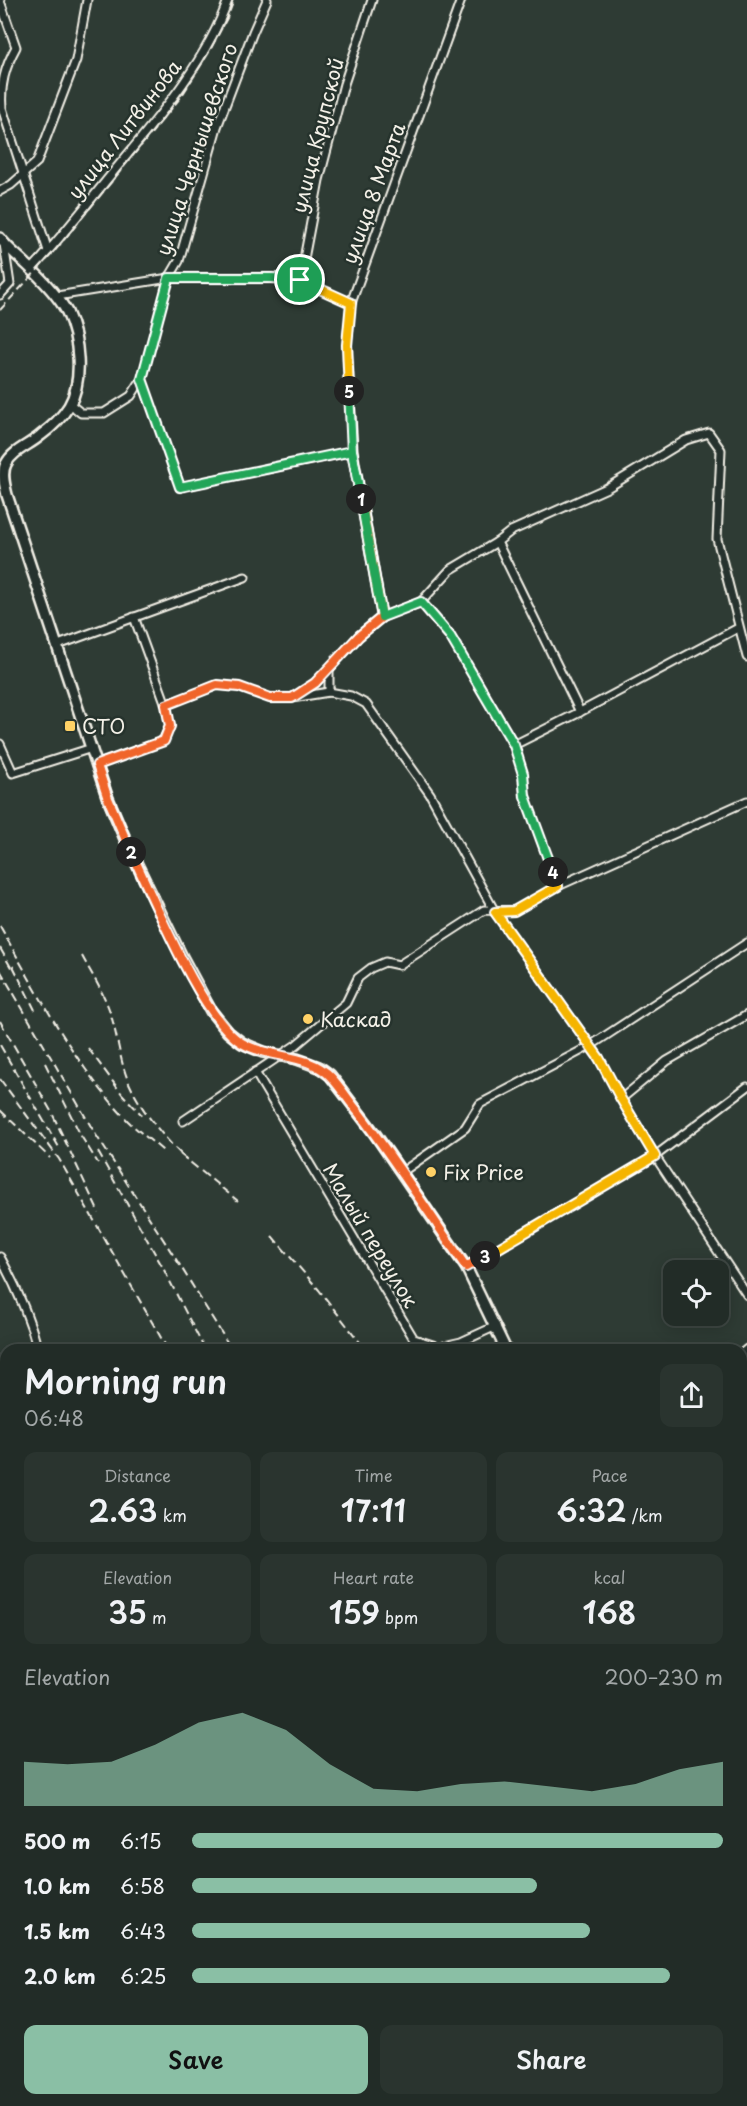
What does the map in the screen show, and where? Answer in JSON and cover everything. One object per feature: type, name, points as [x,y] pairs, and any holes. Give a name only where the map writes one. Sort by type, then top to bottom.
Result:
[{"type":"street","points":[[0,0],[16,46],[7,63],[0,92],[2,108],[48,251]]},
{"type":"street","points":[[0,190],[11,185],[37,162],[76,60],[87,0]]},
{"type":"street","name":"улица Литвинова","points":[[32,269],[151,126],[202,56],[228,0]]},
{"type":"street","name":"улица Чернышевского","points":[[70,404],[81,412],[104,413],[131,396],[142,379],[169,278],[179,261],[217,127],[267,0]]},
{"type":"street","name":"улица Крупской","points":[[300,280],[319,180],[344,84],[372,0]]},
{"type":"street","name":"улица 8 Марта","points":[[382,617],[352,451],[347,345],[351,303],[461,0]]},
{"type":"street","points":[[2,241],[57,296],[74,332],[78,364],[76,385],[70,404],[59,420],[13,454],[5,465],[4,479],[7,495],[107,796],[128,846],[211,1011],[228,1032],[242,1043],[263,1052],[319,1067],[330,1075],[402,1172],[466,1267],[504,1344]]},
{"type":"street","points":[[0,296],[10,284],[2,241]]},
{"type":"street","points":[[57,296],[169,278],[272,278],[300,280],[351,303]]},
{"type":"street","points":[[142,379],[180,487],[352,451]]},
{"type":"street","points":[[292,698],[315,683],[359,636],[382,617],[421,602],[450,570],[511,531],[607,488],[686,440],[709,433],[721,450],[717,539],[747,657]]},
{"type":"street","points":[[497,542],[580,712]]},
{"type":"street","points":[[58,645],[245,577]]},
{"type":"street","points":[[421,602],[450,636],[514,745],[523,774],[525,796],[558,886]]},
{"type":"street","points":[[97,765],[164,741],[170,726],[166,705],[134,617]]},
{"type":"street","points":[[514,745],[738,628]]},
{"type":"street","points":[[329,669],[329,692]]},
{"type":"street","points":[[166,705],[217,685],[239,687],[270,698],[292,698],[329,692],[351,696],[366,704],[430,794],[495,912],[591,1046],[655,1156],[747,1295]]},
{"type":"street","points":[[0,744],[13,773],[92,748]]},
{"type":"street","points":[[183,1121],[280,1056],[346,1003],[358,978],[371,968],[386,962],[399,965],[484,910],[514,911],[558,886],[747,801]]},
{"type":"street","points":[[402,1172],[465,1128],[480,1104],[591,1046],[747,943]]},
{"type":"street","points":[[621,1099],[667,1061],[747,1015]]},
{"type":"street","name":"Малый переулок","points":[[255,1072],[414,1338],[431,1344]]},
{"type":"street","points":[[466,1267],[655,1156],[747,1087]]},
{"type":"street","points":[[0,1257],[31,1321],[37,1344]]},
{"type":"street","name":"Малый переулок","points":[[452,1344],[496,1326]]},
{"type":"railway","points":[[0,310],[54,252],[181,97],[208,54],[234,0]]},
{"type":"railway","points":[[0,926],[58,1028],[91,1076],[128,1121],[163,1151]]},
{"type":"railway","points":[[0,948],[13,971]]},
{"type":"railway","points":[[82,956],[109,1009],[123,1067],[135,1095],[155,1125],[186,1159]]},
{"type":"railway","points":[[13,966],[35,1010]]},
{"type":"railway","points":[[0,970],[96,1135],[228,1344]]},
{"type":"railway","points":[[0,1021],[52,1113],[99,1213]]},
{"type":"railway","points":[[0,1045],[60,1149]]},
{"type":"railway","points":[[88,1048],[122,1094],[142,1115]]},
{"type":"railway","points":[[45,1063],[81,1136],[98,1163]]},
{"type":"railway","points":[[0,1079],[59,1159],[165,1344]]},
{"type":"railway","points":[[0,1110],[50,1158]]},
{"type":"railway","points":[[98,1152],[162,1266],[202,1344]]},
{"type":"railway","points":[[180,1154],[238,1201]]},
{"type":"railway","points":[[272,1236],[319,1290],[361,1344]]},
{"type":"place","name":"СТО","points":[[70,726]]},
{"type":"place","name":"Каскад","points":[[308,1019]]},
{"type":"place","name":"Fix Price","points":[[431,1172]]},
{"type":"route","points":[[300,280],[169,278],[142,379],[180,487],[352,451],[382,617],[359,636],[315,683],[292,698],[270,698],[239,687],[217,685],[166,705],[170,726],[164,741],[97,765],[128,846],[211,1011],[228,1032],[242,1043],[263,1052],[297,1059],[319,1067],[330,1075],[402,1172],[466,1267],[655,1156],[599,1058],[495,912],[514,911],[558,886],[525,796],[523,774],[514,745],[450,636],[421,602],[382,617],[367,534],[352,451],[347,345],[351,303],[300,280]]}]
